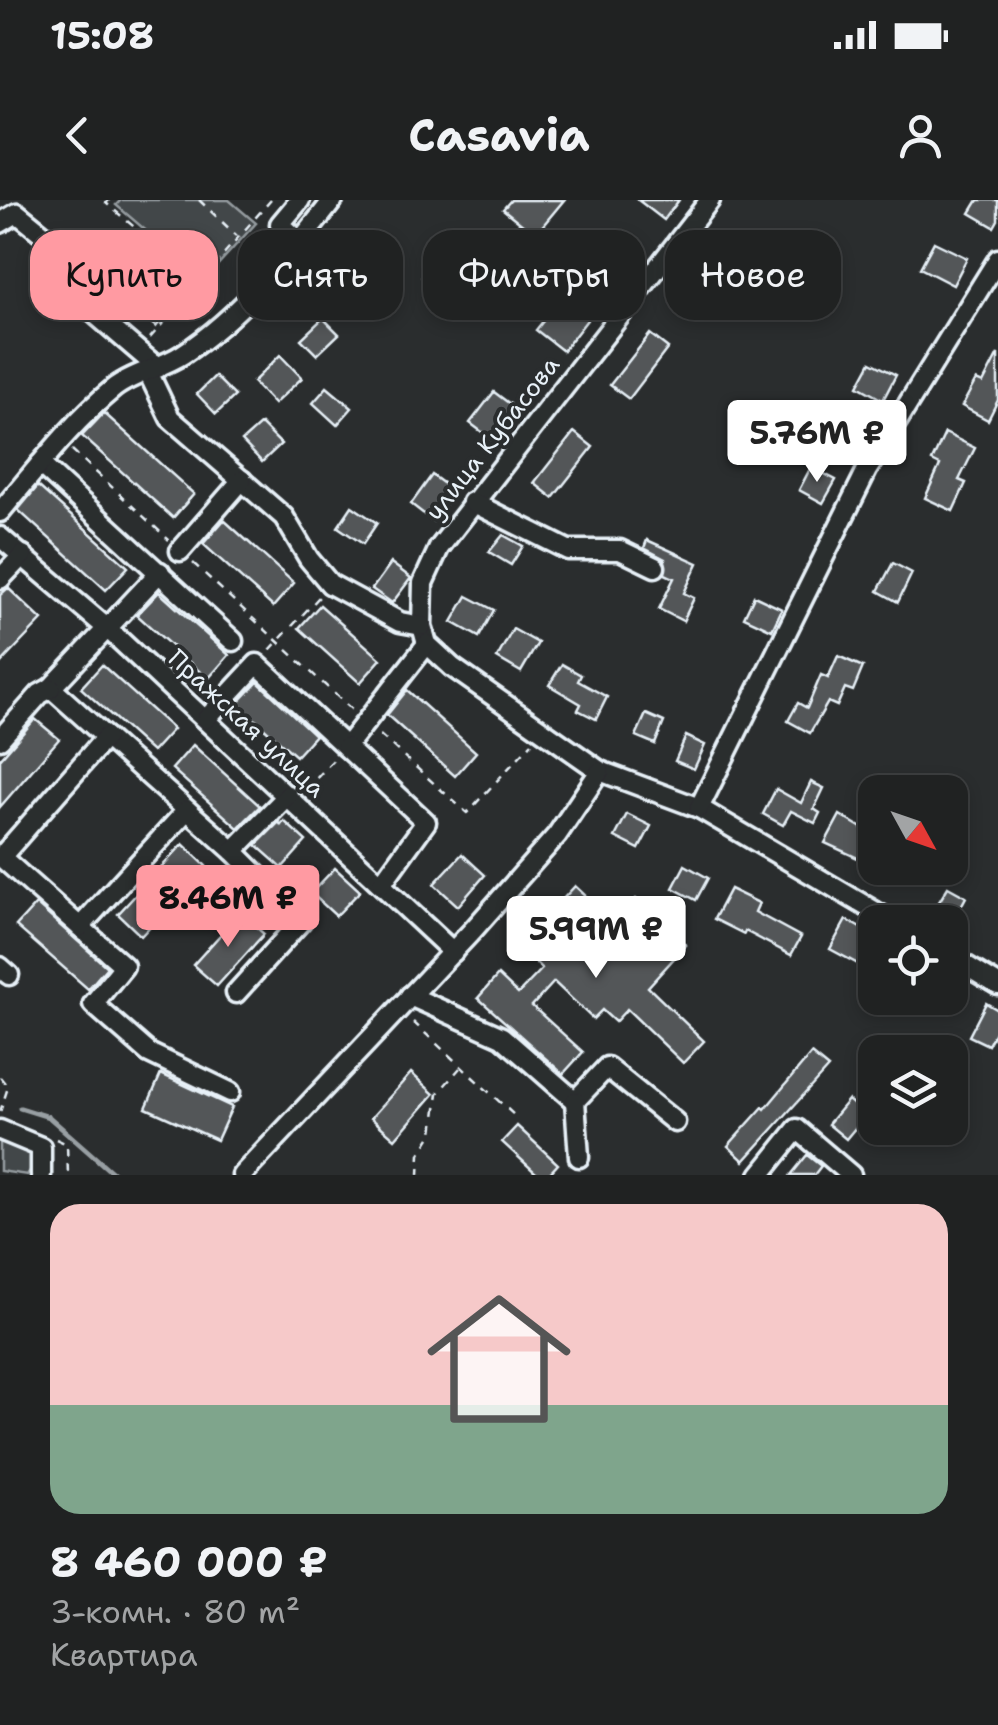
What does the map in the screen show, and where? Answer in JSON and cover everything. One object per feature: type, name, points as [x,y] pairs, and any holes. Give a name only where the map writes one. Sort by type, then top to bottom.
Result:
[{"type":"street","points":[[287,230],[280,224],[300,200]]},
{"type":"street","points":[[309,230],[333,200]]},
{"type":"street","name":"улица Кубасова","points":[[424,635],[423,584],[439,548],[710,200]]},
{"type":"street","points":[[0,223],[16,213],[64,250],[46,272],[138,352],[153,370],[170,418],[284,518],[330,584],[424,635],[452,667],[600,771],[699,808],[864,905]]},
{"type":"street","points":[[699,808],[867,470],[998,258]]},
{"type":"street","points":[[0,512],[62,440],[117,385],[184,354],[238,307]]},
{"type":"street","points":[[40,464],[234,642]]},
{"type":"street","points":[[180,551],[242,480]]},
{"type":"street","points":[[472,502],[568,550],[620,550],[656,567]]},
{"type":"street","name":"Пражская улица","points":[[0,537],[109,630],[453,952]]},
{"type":"street","points":[[0,579],[23,555]]},
{"type":"street","points":[[0,739],[40,694],[52,688],[109,630],[160,572]]},
{"type":"street","points":[[346,747],[367,724],[424,635]]},
{"type":"street","points":[[206,720],[257,664],[426,822],[382,883]]},
{"type":"street","points":[[52,688],[233,851],[302,920],[236,993]]},
{"type":"street","points":[[106,737],[1,857],[124,966],[92,1004],[149,1053],[230,1092]]},
{"type":"street","points":[[248,1173],[557,835],[600,771]]},
{"type":"street","points":[[233,851],[292,798]]},
{"type":"street","points":[[80,927],[186,810]]},
{"type":"street","points":[[968,967],[998,985]]},
{"type":"street","points":[[410,996],[502,1038],[575,1101],[579,1157]]},
{"type":"street","points":[[575,1101],[607,1067],[675,1122]]},
{"type":"street","points":[[760,1175],[797,1129],[851,1175]]},
{"type":"street","points":[[0,1130],[41,1147],[40,1175]]},
{"type":"path","points":[[199,200],[238,237],[218,261]]},
{"type":"path","points":[[244,230],[271,200]]},
{"type":"path","points":[[106,201],[140,230]]},
{"type":"path","points":[[138,352],[166,320]]},
{"type":"path","points":[[62,440],[467,813],[544,731]]},
{"type":"path","points":[[257,664],[330,584]]},
{"type":"path","points":[[292,798],[346,747]]},
{"type":"path","points":[[412,1021],[516,1117]]},
{"type":"path","points":[[419,1175],[420,1154],[433,1133],[438,1092],[461,1067]]},
{"type":"path","points":[[0,1077],[8,1087],[0,1113]]},
{"type":"shaded area","points":[[121,200],[229,200],[256,223],[250,230],[238,230],[238,243],[218,265],[218,230],[145,230],[116,205]]},
{"type":"shaded area","points":[[0,1138],[31,1150],[37,1160],[27,1175],[0,1171]]},
{"type":"building","points":[[511,200],[564,200],[539,230],[529,230],[503,209]]},
{"type":"building","points":[[638,200],[679,200],[664,220]]},
{"type":"building","points":[[978,200],[998,200],[994,227],[970,213]]},
{"type":"building","points":[[934,242],[967,258],[953,285],[920,268]]},
{"type":"building","points":[[321,320],[339,334],[317,355],[301,339]]},
{"type":"building","points":[[544,320],[587,320],[563,351],[536,330]]},
{"type":"building","points":[[650,334],[668,348],[629,399],[610,385]]},
{"type":"building","points":[[998,354],[998,400],[988,420],[962,406],[976,380],[983,383]]},
{"type":"building","points":[[280,355],[302,378],[274,404],[253,382]]},
{"type":"building","points":[[871,362],[896,375],[883,400],[858,386]]},
{"type":"building","points":[[215,376],[235,396],[216,414],[197,394]]},
{"type":"building","points":[[327,387],[352,408],[337,425],[313,403]]},
{"type":"building","points":[[494,392],[518,410],[494,441],[470,423]]},
{"type":"building","points":[[104,413],[194,494],[173,518],[82,436]]},
{"type":"building","points":[[261,424],[281,444],[262,462],[242,441]]},
{"type":"building","points":[[574,432],[593,447],[553,498],[534,483]]},
{"type":"building","points":[[945,433],[975,448],[959,480],[966,483],[953,511],[925,498],[940,465],[932,461]]},
{"type":"building","points":[[811,467],[836,480],[823,503],[799,490]]},
{"type":"building","points":[[432,475],[455,492],[433,521],[411,504]]},
{"type":"building","points":[[38,486],[128,567],[106,590],[18,510]]},
{"type":"building","points":[[352,506],[377,523],[363,544],[338,527]]},
{"type":"building","points":[[224,520],[294,583],[273,607],[203,544]]},
{"type":"building","points":[[503,535],[523,546],[511,565],[489,552]]},
{"type":"building","points":[[647,540],[698,563],[684,593],[694,598],[683,621],[659,609],[674,578],[665,574],[665,559],[644,548]]},
{"type":"building","points":[[391,563],[411,578],[392,603],[372,589]]},
{"type":"building","points":[[893,563],[912,573],[898,602],[878,591]]},
{"type":"building","points":[[8,588],[42,620],[0,664],[0,595]]},
{"type":"building","points":[[159,592],[229,655],[208,679],[137,615]]},
{"type":"building","points":[[467,596],[494,610],[479,637],[452,622]]},
{"type":"building","points":[[754,596],[782,609],[772,630],[744,617]]},
{"type":"building","points":[[320,605],[381,659],[360,683],[299,628]]},
{"type":"building","points":[[513,629],[538,643],[521,672],[497,658]]},
{"type":"building","points":[[838,656],[863,667],[853,691],[845,688],[837,706],[828,702],[810,733],[788,721],[798,703],[807,708],[821,675],[828,678]]},
{"type":"building","points":[[562,664],[581,675],[578,681],[607,697],[596,719],[578,710],[581,704],[549,685]]},
{"type":"building","points":[[102,665],[173,729],[152,752],[81,688]]},
{"type":"building","points":[[258,682],[315,735],[296,756],[237,704]]},
{"type":"building","points":[[407,690],[476,752],[455,776],[387,715]]},
{"type":"building","points":[[646,714],[664,722],[655,744],[636,736]]},
{"type":"building","points":[[35,719],[59,739],[0,807],[0,759]]},
{"type":"building","points":[[686,736],[705,745],[694,769],[675,761]]},
{"type":"building","points":[[193,745],[260,806],[238,828],[172,769]]},
{"type":"building","points":[[811,782],[824,788],[814,809],[820,813],[815,823],[791,811],[783,825],[763,814],[776,789],[801,803]]},
{"type":"building","points":[[627,814],[651,826],[639,849],[615,837]]},
{"type":"building","points":[[840,815],[858,826],[858,858],[825,843]]},
{"type":"building","points":[[284,821],[306,841],[282,868],[256,845]]},
{"type":"building","points":[[183,844],[206,866],[141,936],[118,914]]},
{"type":"building","points":[[462,854],[485,875],[458,906],[434,884]]},
{"type":"building","points":[[685,865],[708,878],[696,900],[673,888]]},
{"type":"building","points":[[335,868],[360,891],[336,916],[311,893]]},
{"type":"building","points":[[575,886],[603,912],[574,943],[595,963],[630,925],[620,916],[636,899],[686,945],[648,987],[704,1041],[683,1063],[627,1009],[615,1022],[602,1010],[593,1019],[554,982],[532,1006],[583,1052],[563,1074],[478,998],[498,975],[518,994],[542,969],[536,963],[555,943],[537,927]]},
{"type":"building","points":[[948,887],[966,897],[962,905],[937,905]]},
{"type":"building","points":[[730,889],[759,903],[755,912],[801,937],[791,955],[714,919]]},
{"type":"building","points":[[36,904],[107,967],[88,989],[16,926]]},
{"type":"building","points":[[240,913],[264,934],[217,986],[193,965]]},
{"type":"building","points":[[846,920],[858,927],[858,964],[830,949]]},
{"type":"building","points":[[986,1003],[998,1010],[998,1026],[988,1045],[969,1036]]},
{"type":"building","points":[[811,1054],[828,1068],[744,1161],[728,1146]]},
{"type":"building","points":[[411,1073],[434,1094],[395,1139],[371,1118]]},
{"type":"building","points":[[161,1074],[232,1107],[217,1140],[146,1108]]},
{"type":"building","points":[[848,1100],[858,1108],[858,1125],[846,1139],[828,1124]]},
{"type":"building","points":[[517,1126],[558,1164],[548,1175],[538,1175],[502,1142]]},
{"type":"building","points":[[807,1155],[821,1166],[814,1175],[791,1175]]},
{"type":"waterway","points":[[20,1108],[49,1117],[115,1175]]}]
